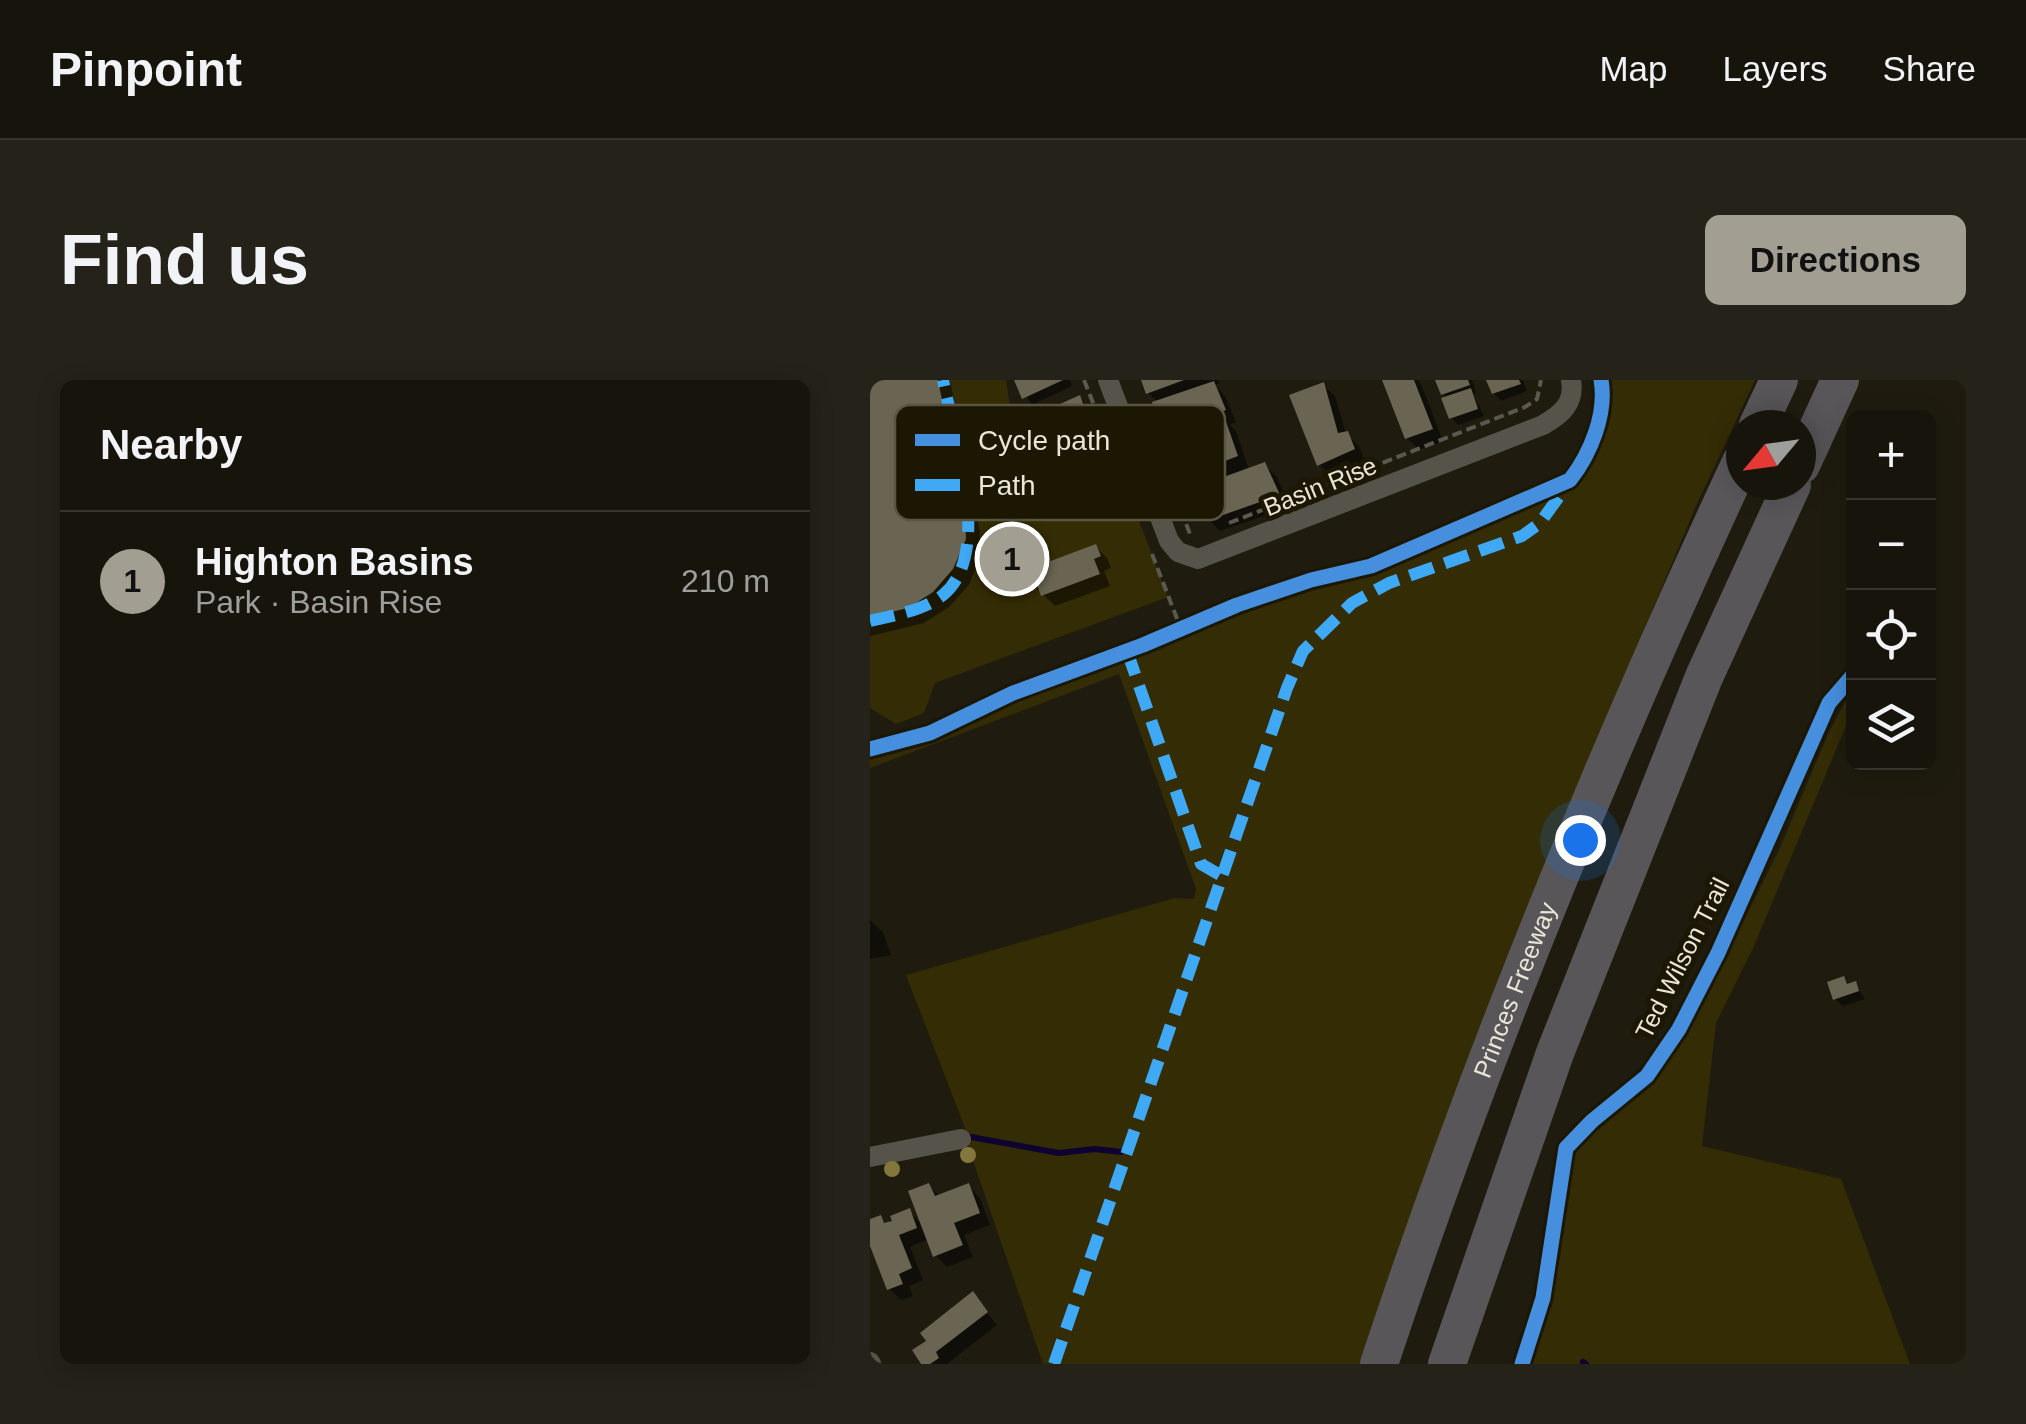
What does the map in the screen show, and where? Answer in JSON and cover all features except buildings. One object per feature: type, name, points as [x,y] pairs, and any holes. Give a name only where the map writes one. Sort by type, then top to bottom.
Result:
[{"type":"highway","points":[[1765,410],[1779,380]]},
{"type":"highway","points":[[1816,432],[1840,380]]},
{"type":"highway","name":"Princes Freeway","points":[[1379,1364],[1507,1006],[1600,778],[1726,496]]},
{"type":"highway","points":[[1447,1364],[1555,1054],[1704,677],[1785,500]]},
{"type":"street","name":"Basin Rise","points":[[1108,380],[1117,405]]},
{"type":"street","name":"Basin Rise","points":[[1161,520],[1178,552],[1198,559],[1543,424],[1565,409],[1572,398],[1571,380]]},
{"type":"street","points":[[870,1157],[961,1139]]},
{"type":"path","points":[[1219,528],[1526,408],[1536,399],[1541,380]]},
{"type":"path","points":[[1185,520],[1192,538]]},
{"type":"path","points":[[1168,634],[1195,623]]},
{"type":"shaded area","points":[[870,380],[1006,380],[1010,405],[895,405],[895,520],[1139,520],[1168,597],[935,683],[924,713],[896,724],[870,708]]},
{"type":"shaded area","points":[[1606,380],[1755,380],[1741,410],[1726,410],[1726,442],[1502,968],[1363,1364],[1043,1364],[965,1128],[906,975],[1175,898],[1194,899],[1196,889],[1119,674],[870,768],[870,753],[921,738],[1043,685],[1224,619],[1284,591],[1316,588],[1348,577],[1571,486],[1588,464],[1601,437],[1608,393]]},
{"type":"shaded area","points":[[1846,700],[1846,726],[1754,946],[1716,1023],[1702,1146],[1841,1179],[1910,1364],[1532,1364],[1561,1243],[1566,1187],[1573,1160],[1569,1155],[1584,1132],[1657,1070],[1679,1040],[1707,994],[1779,850]]},
{"type":"waterway","points":[[971,1137],[1059,1153],[1095,1149],[1121,1152]]},
{"type":"marked path","points":[[943,380],[948,405]]},
{"type":"marked path","points":[[1054,1364],[1303,651],[1352,603],[1389,583],[1522,536],[1540,523],[1568,484]]},
{"type":"marked path","points":[[870,621],[917,609],[943,595],[958,576],[966,552],[968,520]]},
{"type":"marked path","points":[[1127,651],[1201,864],[1222,876]]},
{"type":"cycle path","points":[[870,749],[930,733],[1013,693],[1237,605],[1311,580],[1371,566],[1570,480],[1596,432],[1602,406],[1601,380]]},
{"type":"cycle path","name":"Ted Wilson Trail","points":[[1522,1364],[1543,1298],[1566,1148],[1647,1076],[1679,1029],[1718,953],[1829,703],[1849,680]]},
{"type":"place","name":"Highton Basins","points":[[1012,559]]}]
